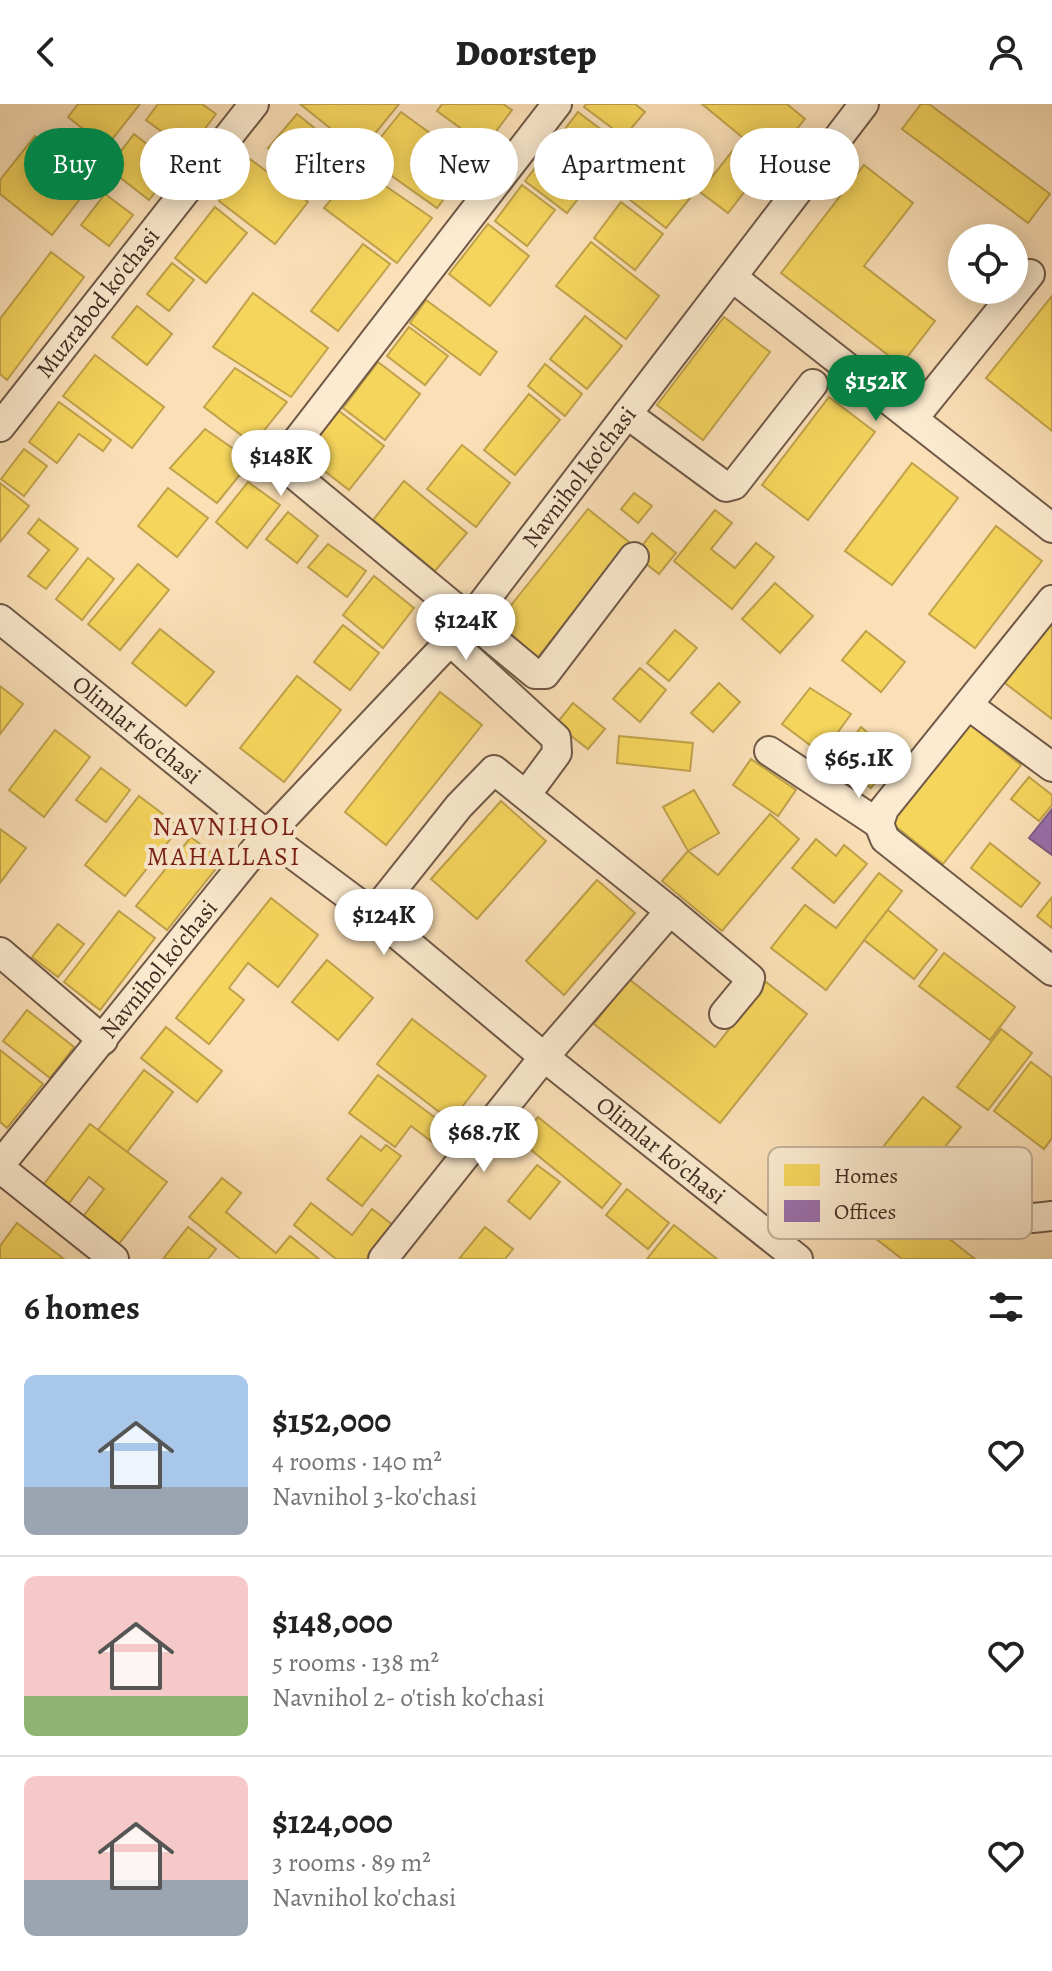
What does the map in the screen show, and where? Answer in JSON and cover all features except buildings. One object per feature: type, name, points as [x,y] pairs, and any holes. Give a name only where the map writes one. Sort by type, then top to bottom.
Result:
[{"type":"street","name":"Muzrabod ko'chasi","points":[[0,427],[254,104]]},
{"type":"street","points":[[526,795],[557,753],[556,738],[460,631],[296,476],[289,460],[296,442],[557,104]]},
{"type":"street","name":"Navnihol ko'chasi","points":[[0,1166],[267,835],[460,631],[864,104]]},
{"type":"street","points":[[913,419],[1030,274]]},
{"type":"street","points":[[732,277],[1052,528]]},
{"type":"street","points":[[627,414],[726,487],[734,485],[813,384]]},
{"type":"street","points":[[460,631],[535,674],[545,674],[634,557]]},
{"type":"street","points":[[879,824],[884,809],[1052,600]]},
{"type":"street","name":"Olimlar ko'chasi","points":[[0,619],[267,835],[373,914],[544,1057],[768,1235]]},
{"type":"street","points":[[968,705],[1052,767]]},
{"type":"street","points":[[769,751],[879,824],[885,839],[1052,971]]},
{"type":"street","points":[[373,914],[459,806],[494,770],[750,978],[748,985],[724,1014]]},
{"type":"street","points":[[383,1259],[544,1057],[670,911]]},
{"type":"street","points":[[0,952],[103,1040]]},
{"type":"street","points":[[0,1166],[114,1259]]},
{"type":"street","points":[[1032,1217],[1052,1216]]},
{"type":"street","name":"Olimlar ko'chasi","points":[[773,1239],[798,1259]]},
{"type":"district","name":"NAVNIHOL MAHALLASI","points":[[224,841]]}]
